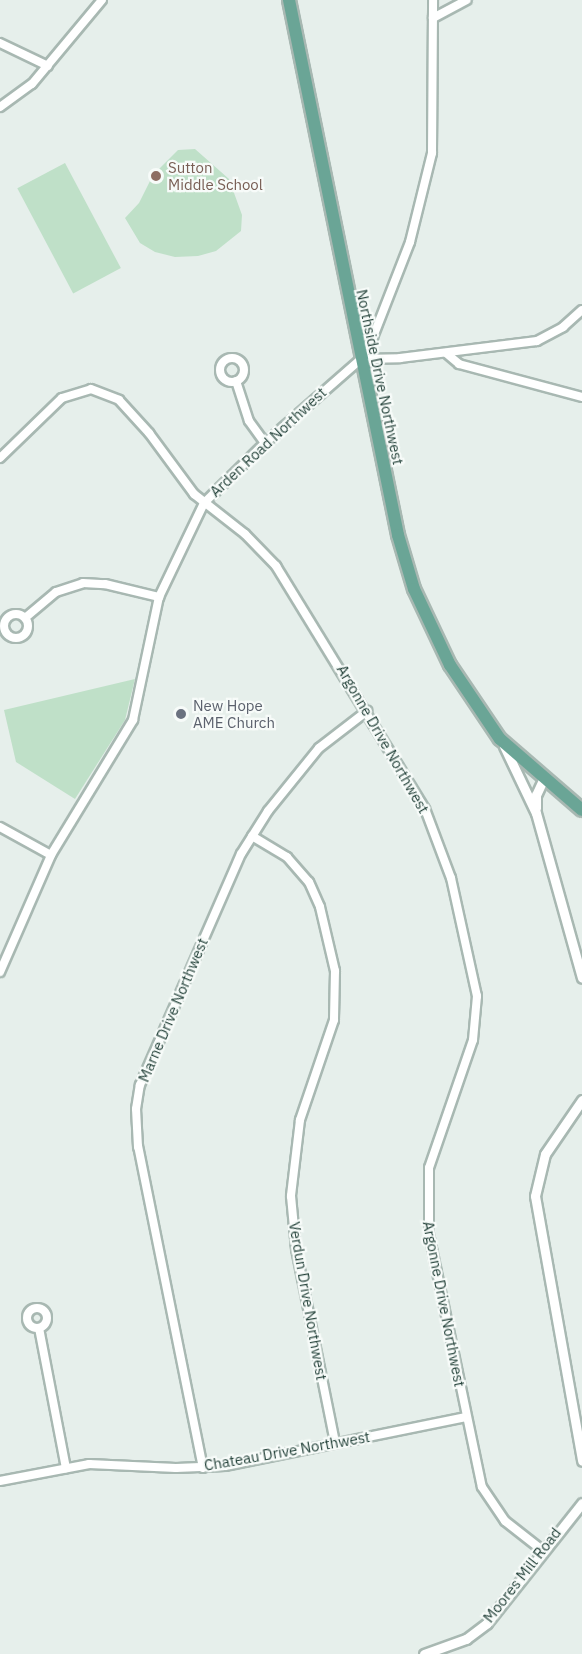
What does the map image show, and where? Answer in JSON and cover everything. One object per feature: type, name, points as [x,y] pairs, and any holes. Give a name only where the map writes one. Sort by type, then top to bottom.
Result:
[{"type":"main road","name":"Northside Drive Northwest","points":[[289,0],[398,536],[414,589],[450,665],[500,739],[541,778]]},
{"type":"main road","points":[[541,778],[582,810]]},
{"type":"street","points":[[0,107],[32,84],[102,0]]},
{"type":"street","name":"Arden Road Northwest","points":[[0,972],[51,855],[133,720],[159,597],[204,503],[265,443],[361,359],[410,242],[425,187],[434,128],[433,0]]},
{"type":"street","points":[[433,18],[467,0]]},
{"type":"street","points":[[0,43],[48,66]]},
{"type":"street","points":[[361,359],[446,353],[537,341],[563,327],[582,310]]},
{"type":"street","points":[[446,353],[459,364],[582,397]]},
{"type":"street","points":[[236,381],[249,421],[265,443]]},
{"type":"street","name":"Argonne Drive Northwest","points":[[0,458],[50,406],[75,393],[99,390],[119,400],[136,417],[185,484],[204,503],[245,534],[276,566],[367,711],[433,826],[451,878],[476,981],[473,1040],[435,1142],[426,1195],[429,1234],[478,1476],[488,1499],[505,1521],[542,1550]]},
{"type":"street","points":[[25,618],[56,592],[83,584],[105,584],[159,597]]},
{"type":"street","name":"Marne Drive Northwest","points":[[203,1468],[138,1147],[136,1109],[147,1062],[252,836],[319,748],[367,711]]},
{"type":"street","name":"Northside Drive Northwest","points":[[500,739],[536,813],[582,978]]},
{"type":"street","points":[[529,797],[531,785],[541,778]]},
{"type":"street","name":"Northside Drive Northwest","points":[[536,813],[536,795],[541,778]]},
{"type":"street","points":[[0,827],[51,855]]},
{"type":"street","name":"Verdun Drive Northwest","points":[[252,836],[287,857],[309,882],[320,907],[335,971],[334,1020],[300,1120],[291,1196],[296,1249],[335,1443]]},
{"type":"street","points":[[582,1100],[545,1154],[535,1196],[582,1461]]},
{"type":"street","points":[[39,1328],[66,1468]]},
{"type":"street","name":"Chateau Drive Northwest","points":[[0,1481],[110,1462],[203,1468],[466,1417]]},
{"type":"street","name":"Moores Mill Road","points":[[424,1654],[466,1639],[487,1623],[542,1550],[582,1503]]},
{"type":"green space","points":[[195,149],[229,179],[242,215],[241,231],[216,251],[198,256],[175,257],[155,252],[140,243],[125,218],[139,203],[153,175],[178,150]]},
{"type":"green space","points":[[65,163],[121,268],[73,293],[17,188]]},
{"type":"green space","points":[[135,679],[125,720],[75,799],[16,762],[4,710]]},
{"type":"place","name":"Sutton Middle School","points":[[156,176]]},
{"type":"place","name":"New Hope AME Church","points":[[181,714]]}]
